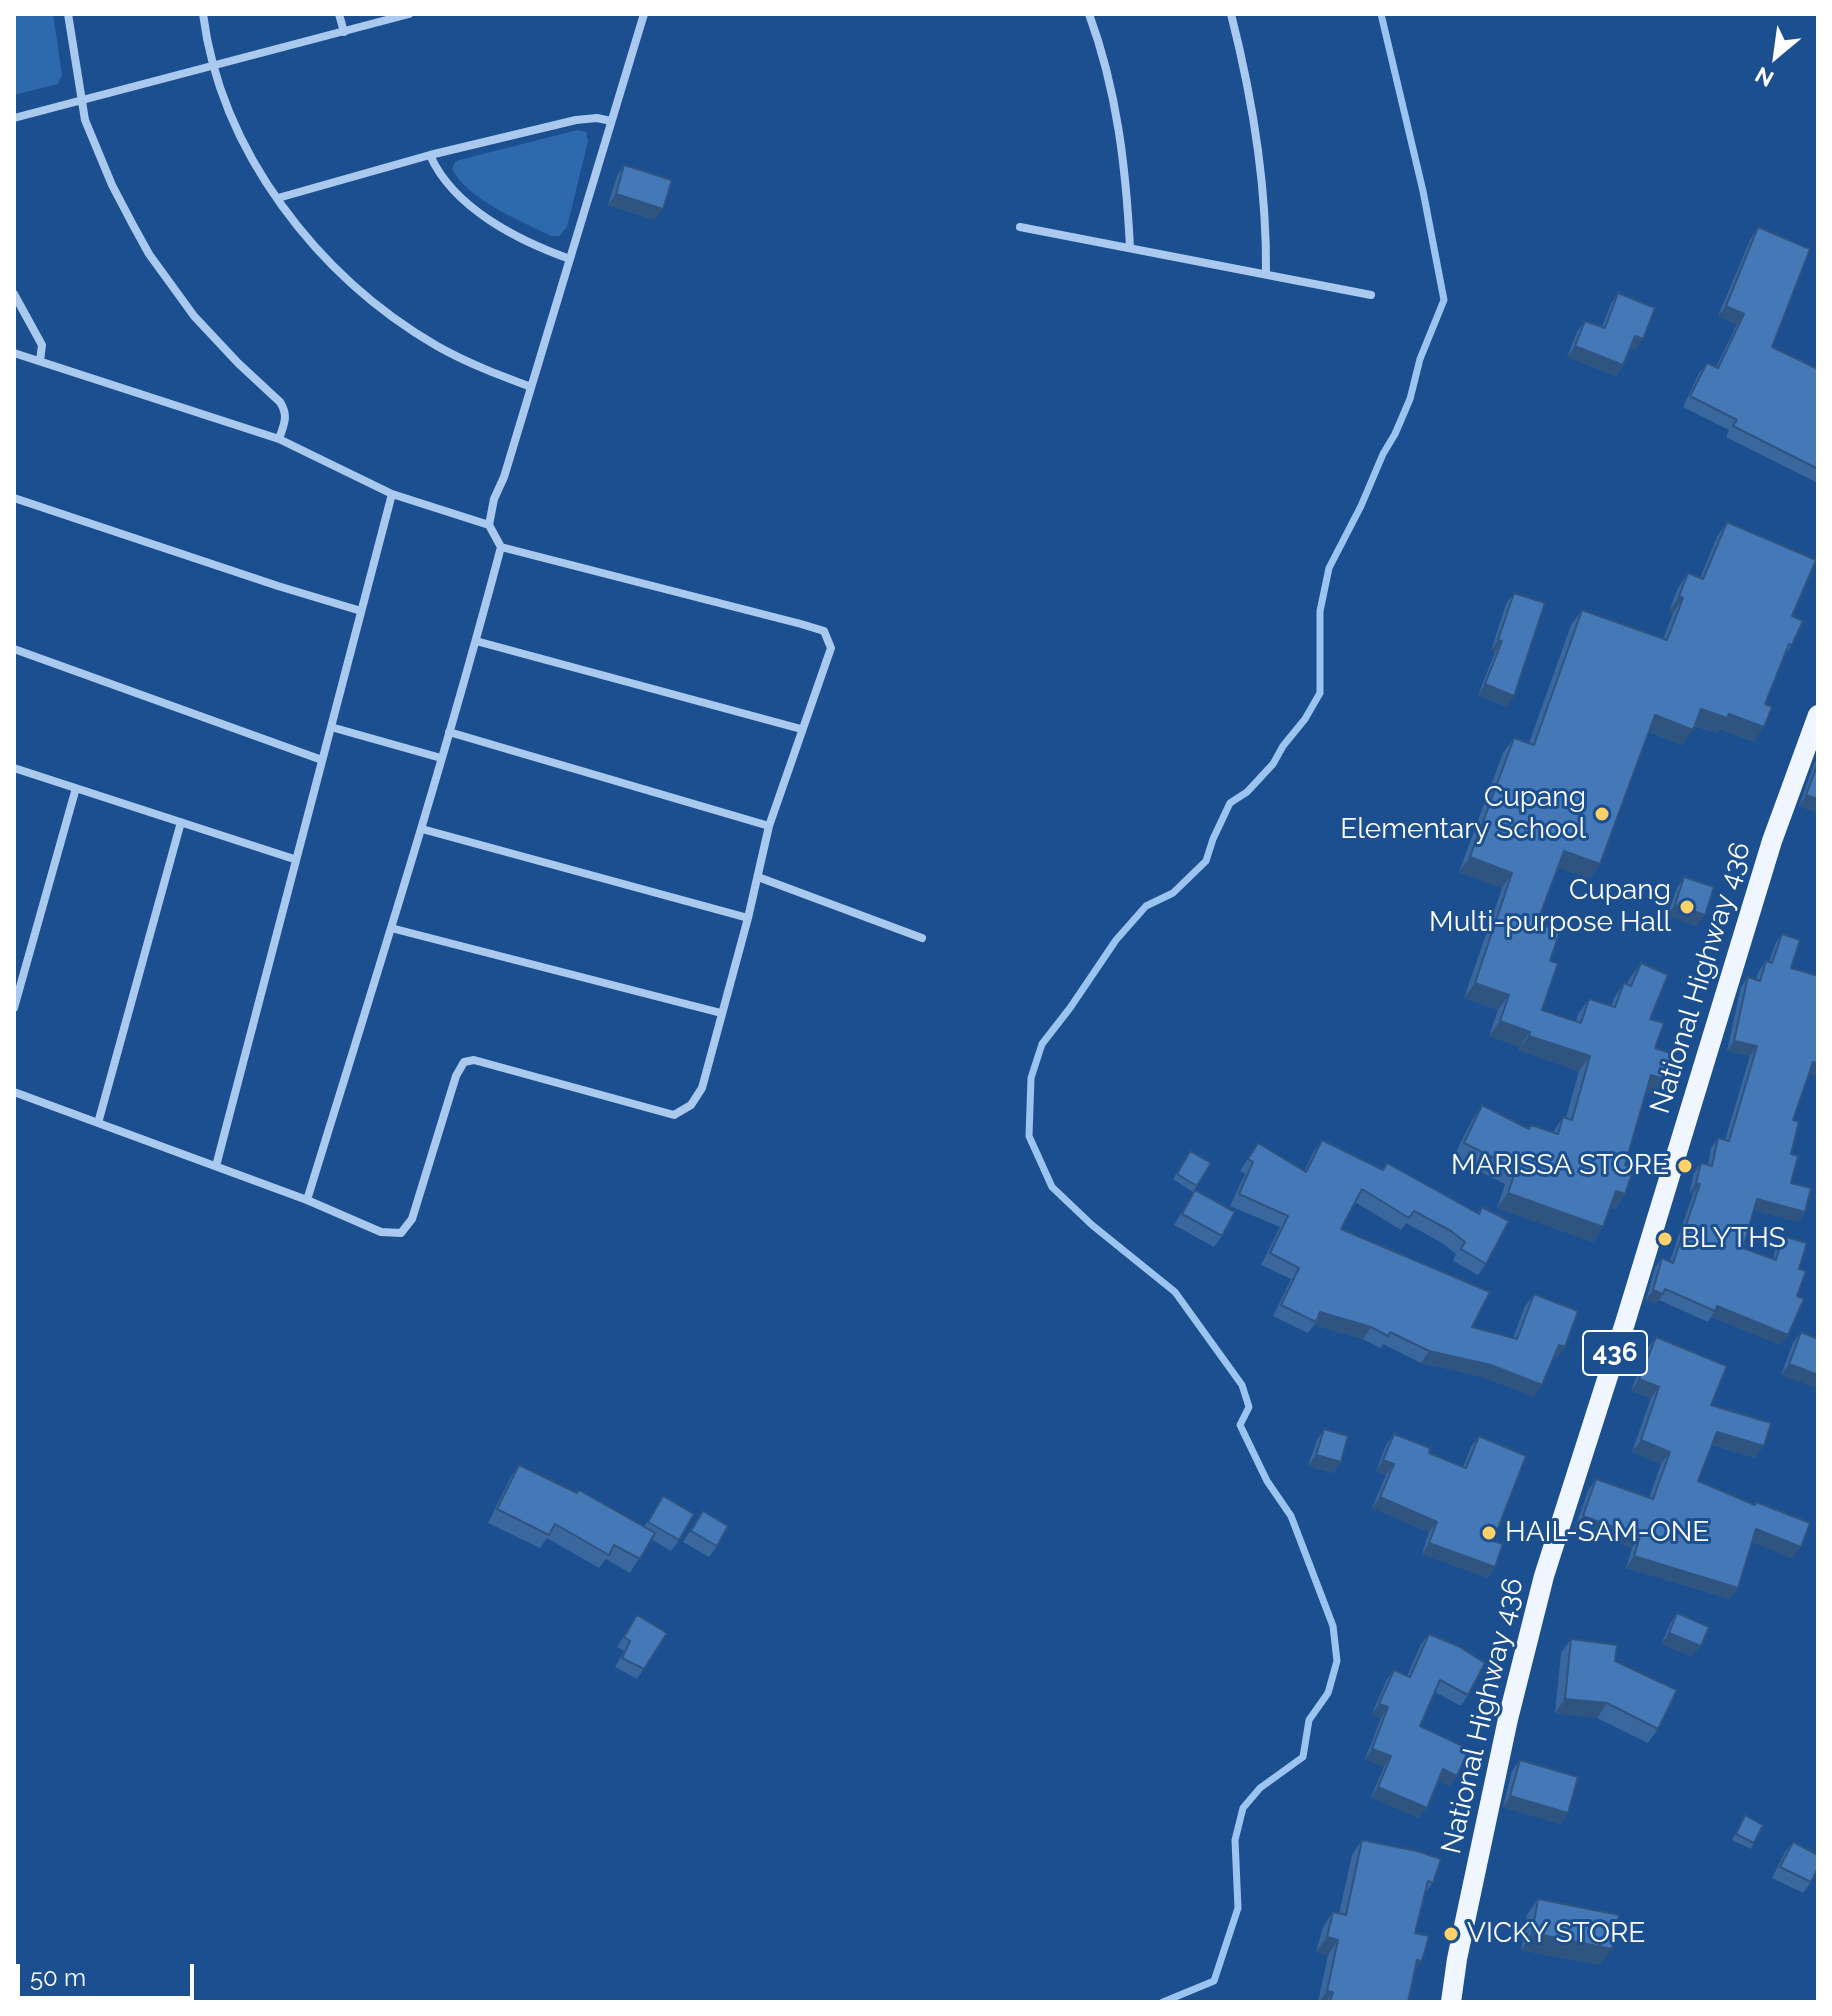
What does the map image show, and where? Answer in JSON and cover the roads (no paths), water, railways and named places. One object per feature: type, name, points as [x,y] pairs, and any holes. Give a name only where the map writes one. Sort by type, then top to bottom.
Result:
[{"type":"main road","name":"National Highway 436","points":[[1451,2002],[1457,1959],[1508,1719],[1544,1576],[1772,841],[1818,715]]},
{"type":"street","points":[[68,14],[81,99],[90,134],[112,185],[149,254],[194,316],[238,363],[272,393],[286,411],[279,439]]},
{"type":"street","points":[[203,14],[213,66],[244,143],[278,198],[326,258],[382,309],[412,331],[464,361],[531,387]]},
{"type":"street","points":[[339,14],[344,32]]},
{"type":"street","points":[[14,118],[409,14]]},
{"type":"street","points":[[307,1200],[422,829],[476,641],[501,547],[489,525],[494,499],[504,477],[644,14]]},
{"type":"street","points":[[1089,14],[1115,105],[1127,190],[1130,248]]},
{"type":"street","points":[[1231,14],[1245,72],[1262,174],[1266,274]]},
{"type":"street","points":[[278,198],[430,155],[576,120],[597,118],[611,121]]},
{"type":"street","points":[[430,155],[443,177],[472,206],[529,242],[570,259]]},
{"type":"street","points":[[1020,227],[1371,295]]},
{"type":"street","points":[[14,294],[42,345],[40,361]]},
{"type":"street","points":[[14,353],[279,439],[392,494],[489,525]]},
{"type":"street","points":[[216,1166],[392,494]]},
{"type":"street","points":[[14,498],[361,611]]},
{"type":"street","points":[[14,1092],[307,1200],[381,1232],[401,1233],[412,1219],[456,1076],[464,1062],[474,1060],[674,1115],[691,1105],[702,1088],[748,918],[769,826],[831,648],[824,631],[501,547]]},
{"type":"street","points":[[476,641],[801,729]]},
{"type":"street","points":[[14,649],[322,760]]},
{"type":"street","points":[[331,727],[441,758]]},
{"type":"street","points":[[449,732],[769,826]]},
{"type":"street","points":[[14,768],[294,859]]},
{"type":"street","points":[[14,1008],[76,788]]},
{"type":"street","points":[[98,1123],[181,822]]},
{"type":"street","points":[[422,829],[748,918]]},
{"type":"street","points":[[758,877],[922,938]]},
{"type":"street","points":[[391,928],[721,1013]]},
{"type":"waterway","points":[[1163,2002],[1214,1981],[1238,1908],[1235,1840],[1243,1808],[1260,1788],[1303,1757],[1309,1720],[1328,1693],[1337,1661],[1333,1626],[1291,1516],[1267,1481],[1240,1425],[1249,1407],[1242,1385],[1175,1292],[1092,1225],[1052,1187],[1029,1136],[1031,1078],[1042,1044],[1116,940],[1146,906],[1173,893],[1206,861],[1230,803],[1247,792],[1273,764],[1320,693],[1320,611],[1329,568],[1395,434],[1444,300],[1423,191],[1381,14]]},
{"type":"place","name":"Cupang Elementary School","points":[[1602,814]]},
{"type":"place","name":"Cupang Multi-purpose Hall","points":[[1687,907]]},
{"type":"place","name":"MARISSA STORE","points":[[1685,1166]]},
{"type":"place","name":"BLYTHS","points":[[1665,1239]]},
{"type":"place","name":"HAIL-SAM-ONE","points":[[1489,1533]]},
{"type":"place","name":"VICKY STORE","points":[[1451,1934]]}]
